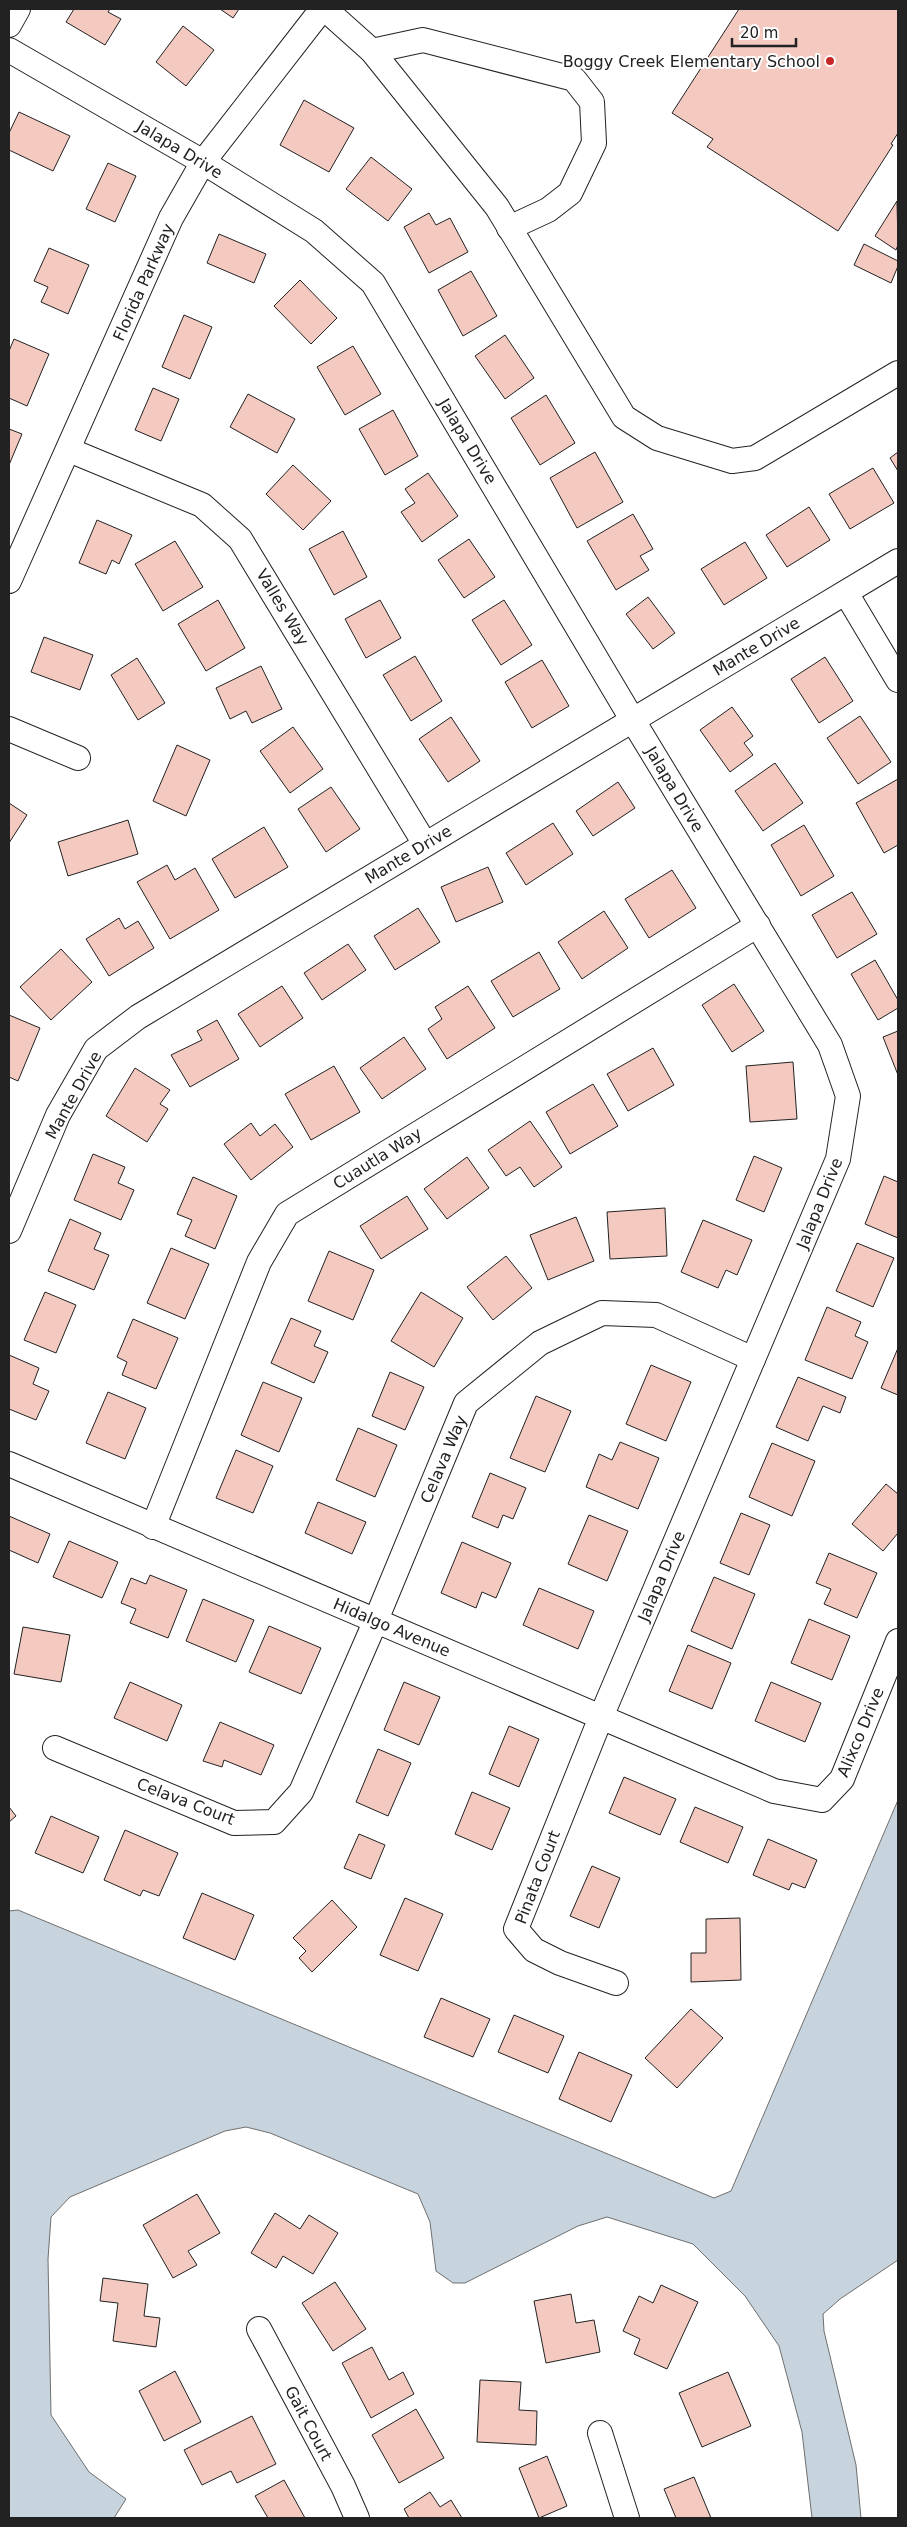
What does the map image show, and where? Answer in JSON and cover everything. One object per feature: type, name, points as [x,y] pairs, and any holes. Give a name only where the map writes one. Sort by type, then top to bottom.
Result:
[{"type":"street","points":[[9,25],[18,9]]},
{"type":"street","points":[[323,9],[372,51],[496,207],[624,417],[657,438],[732,461],[755,458],[898,373]]},
{"type":"street","name":"Florida Parkway","points":[[9,581],[171,218],[203,162],[323,9]]},
{"type":"street","points":[[372,51],[423,40],[574,79],[592,102],[594,143],[570,193],[548,210],[509,228]]},
{"type":"street","name":"Jalapa Drive","points":[[9,50],[203,162],[314,231],[374,283],[632,719],[830,1045],[848,1096],[838,1159],[601,1717]]},
{"type":"street","name":"Valles Way","points":[[69,450],[202,505],[240,539],[425,844]]},
{"type":"street","name":"Mante Drive","points":[[9,1231],[58,1115],[96,1049],[138,1017],[898,561]]},
{"type":"street","points":[[846,593],[898,680]]},
{"type":"street","points":[[9,729],[78,758]]},
{"type":"street","name":"Cuautla Way","points":[[153,1527],[260,1262],[287,1214],[758,924]]},
{"type":"street","name":"Celava Way","points":[[376,1620],[466,1403],[540,1343],[602,1313],[656,1315],[752,1359]]},
{"type":"street","name":"Hidalgo Avenue","points":[[9,1464],[774,1791]]},
{"type":"street","name":"Celava Court","points":[[56,1748],[234,1823],[274,1822],[301,1792],[376,1620]]},
{"type":"street","name":"Alixco Drive","points":[[774,1791],[822,1800],[842,1779],[898,1641]]},
{"type":"street","name":"Pinata Court","points":[[601,1717],[516,1930],[534,1950],[560,1963],[616,1983]]},
{"type":"street","name":"Gait Court","points":[[259,2329],[343,2486],[357,2518]]},
{"type":"street","points":[[600,2434],[627,2518]]},
{"type":"shaded area","points":[[898,1800],[898,2260],[840,2299],[823,2314],[824,2331],[856,2465],[861,2518],[812,2518],[802,2432],[779,2346],[745,2296],[693,2244],[607,2217],[578,2226],[465,2283],[453,2283],[436,2271],[430,2222],[418,2194],[270,2133],[246,2127],[225,2131],[70,2197],[51,2217],[48,2259],[51,2415],[89,2472],[126,2499],[114,2518],[9,2518],[9,1911],[18,1910],[714,2198],[731,2191]]},
{"type":"building","points":[[74,9],[110,9],[108,12],[121,19],[105,45],[66,22]]},
{"type":"building","points":[[220,9],[239,9],[233,18]]},
{"type":"building","points":[[739,9],[898,9],[898,133],[891,144],[893,145],[838,231],[707,147],[713,139],[672,113]]},
{"type":"building","points":[[183,26],[214,50],[186,86],[156,62]]},
{"type":"building","points":[[304,100],[354,128],[329,172],[280,145]]},
{"type":"building","points":[[19,112],[70,136],[53,171],[9,150],[9,133]]},
{"type":"building","points":[[371,157],[412,189],[388,221],[346,189]]},
{"type":"building","points":[[108,163],[136,176],[115,222],[86,209]]},
{"type":"building","points":[[897,201],[898,245],[896,250],[875,236]]},
{"type":"building","points":[[429,213],[436,225],[450,218],[468,252],[429,273],[404,227]]},
{"type":"building","points":[[219,234],[266,254],[254,283],[207,263]]},
{"type":"building","points":[[864,244],[898,261],[898,266],[891,283],[854,265]]},
{"type":"building","points":[[49,248],[89,265],[68,314],[41,302],[48,287],[34,281]]},
{"type":"building","points":[[471,271],[497,316],[463,336],[438,290]]},
{"type":"building","points":[[300,280],[337,318],[311,344],[274,306]]},
{"type":"building","points":[[184,315],[212,327],[190,379],[162,367]]},
{"type":"building","points":[[505,335],[534,378],[505,399],[475,356]]},
{"type":"building","points":[[14,339],[49,354],[27,406],[9,398],[9,351]]},
{"type":"building","points":[[353,346],[381,394],[345,415],[317,367]]},
{"type":"building","points":[[153,388],[179,399],[161,441],[135,430]]},
{"type":"building","points":[[248,394],[295,419],[277,453],[230,427]]},
{"type":"building","points":[[546,395],[575,443],[540,465],[511,418]]},
{"type":"building","points":[[393,410],[418,456],[385,475],[359,429]]},
{"type":"building","points":[[9,429],[22,434],[9,465]]},
{"type":"building","points":[[595,452],[623,502],[577,528],[550,478]]},
{"type":"building","points":[[898,452],[898,471],[890,458]]},
{"type":"building","points":[[293,465],[331,501],[303,530],[266,494]]},
{"type":"building","points":[[873,468],[894,503],[850,529],[829,494]]},
{"type":"building","points":[[428,473],[458,516],[422,542],[401,512],[415,503],[405,489]]},
{"type":"building","points":[[809,507],[830,540],[787,567],[766,535]]},
{"type":"building","points":[[633,514],[653,549],[640,556],[649,570],[616,590],[587,541]]},
{"type":"building","points":[[97,520],[132,535],[119,564],[112,560],[106,574],[79,563]]},
{"type":"building","points":[[343,531],[367,577],[334,595],[309,549]]},
{"type":"building","points":[[469,539],[495,577],[464,598],[438,560]]},
{"type":"building","points":[[175,541],[203,587],[163,611],[135,564]]},
{"type":"building","points":[[745,542],[767,578],[724,605],[701,569]]},
{"type":"building","points":[[648,597],[675,633],[653,649],[626,614]]},
{"type":"building","points":[[218,600],[245,648],[206,671],[178,624]]},
{"type":"building","points":[[380,600],[401,638],[366,658],[345,619]]},
{"type":"building","points":[[504,600],[532,645],[501,665],[472,620]]},
{"type":"building","points":[[44,637],[93,655],[80,690],[31,672]]},
{"type":"building","points":[[415,656],[442,701],[411,721],[383,675]]},
{"type":"building","points":[[825,657],[853,701],[819,723],[791,679]]},
{"type":"building","points":[[137,658],[165,703],[138,720],[111,675]]},
{"type":"building","points":[[542,660],[569,706],[532,728],[505,682]]},
{"type":"building","points":[[261,666],[282,709],[252,723],[246,711],[230,719],[216,688]]},
{"type":"building","points":[[732,707],[753,736],[744,743],[753,755],[730,772],[700,730]]},
{"type":"building","points":[[860,716],[891,762],[858,784],[827,738]]},
{"type":"building","points":[[451,717],[480,761],[448,782],[419,739]]},
{"type":"building","points":[[293,727],[323,769],[290,793],[260,751]]},
{"type":"building","points":[[177,745],[210,760],[186,816],[153,801]]},
{"type":"building","points":[[775,763],[803,803],[763,831],[735,791]]},
{"type":"building","points":[[898,779],[898,845],[884,853],[856,803]]},
{"type":"building","points":[[618,782],[635,808],[593,836],[576,811]]},
{"type":"building","points":[[331,787],[360,829],[326,852],[298,809]]},
{"type":"building","points":[[9,803],[27,815],[9,843]]},
{"type":"building","points":[[128,820],[138,854],[68,876],[58,842]]},
{"type":"building","points":[[553,823],[573,854],[526,885],[506,853]]},
{"type":"building","points":[[804,825],[834,876],[801,896],[771,845]]},
{"type":"building","points":[[264,827],[288,867],[235,898],[212,859]]},
{"type":"building","points":[[167,865],[175,880],[195,868],[219,910],[170,939],[137,882]]},
{"type":"building","points":[[488,867],[503,902],[456,922],[441,887]]},
{"type":"building","points":[[672,870],[696,908],[649,938],[625,899]]},
{"type":"building","points":[[852,892],[877,934],[837,958],[812,915]]},
{"type":"building","points":[[418,908],[440,942],[395,970],[374,936]]},
{"type":"building","points":[[604,911],[628,948],[582,979],[558,942]]},
{"type":"building","points":[[119,918],[125,929],[138,921],[154,948],[109,976],[86,939]]},
{"type":"building","points":[[348,944],[366,970],[322,1000],[304,973]]},
{"type":"building","points":[[61,949],[92,982],[51,1020],[20,987]]},
{"type":"building","points":[[539,952],[560,989],[513,1017],[491,981]]},
{"type":"building","points":[[875,960],[898,1000],[898,1008],[878,1020],[851,974]]},
{"type":"building","points":[[734,984],[764,1031],[732,1052],[702,1005]]},
{"type":"building","points":[[282,986],[303,1018],[260,1047],[238,1014]]},
{"type":"building","points":[[468,986],[495,1028],[447,1059],[428,1029],[442,1019],[435,1007]]},
{"type":"building","points":[[9,1015],[40,1028],[18,1081],[9,1077]]},
{"type":"building","points":[[217,1020],[239,1059],[190,1087],[171,1055],[202,1040],[197,1031]]},
{"type":"building","points":[[898,1031],[898,1075],[883,1037]]},
{"type":"building","points":[[404,1037],[426,1069],[382,1099],[360,1068]]},
{"type":"building","points":[[653,1048],[674,1085],[628,1111],[607,1074]]},
{"type":"building","points":[[793,1062],[797,1119],[750,1122],[746,1066]]},
{"type":"building","points":[[334,1066],[360,1112],[311,1140],[285,1094]]},
{"type":"building","points":[[135,1068],[170,1090],[160,1104],[168,1109],[147,1142],[106,1116]]},
{"type":"building","points":[[593,1084],[618,1126],[570,1154],[546,1112]]},
{"type":"building","points":[[530,1121],[562,1167],[534,1187],[520,1167],[506,1176],[488,1150]]},
{"type":"building","points":[[251,1123],[260,1136],[275,1124],[293,1147],[251,1180],[224,1144]]},
{"type":"building","points":[[93,1154],[125,1167],[118,1183],[134,1190],[121,1220],[74,1200]]},
{"type":"building","points":[[754,1156],[782,1168],[764,1212],[736,1200]]},
{"type":"building","points":[[467,1157],[489,1188],[447,1219],[424,1189]]},
{"type":"building","points":[[884,1176],[898,1182],[898,1238],[865,1224]]},
{"type":"building","points":[[193,1177],[237,1196],[215,1249],[185,1236],[192,1220],[177,1214]]},
{"type":"building","points":[[407,1196],[428,1229],[381,1259],[360,1226]]},
{"type":"building","points":[[665,1208],[667,1256],[610,1259],[607,1212]]},
{"type":"building","points":[[576,1217],[594,1261],[548,1280],[530,1235]]},
{"type":"building","points":[[70,1219],[101,1233],[94,1249],[109,1255],[94,1290],[48,1271]]},
{"type":"building","points":[[703,1220],[752,1240],[737,1275],[726,1270],[718,1288],[681,1272]]},
{"type":"building","points":[[857,1243],[894,1258],[873,1307],[836,1291]]},
{"type":"building","points":[[171,1248],[209,1264],[185,1319],[147,1303]]},
{"type":"building","points":[[329,1251],[374,1270],[353,1320],[308,1301]]},
{"type":"building","points":[[506,1256],[532,1288],[493,1320],[467,1287]]},
{"type":"building","points":[[45,1292],[76,1305],[56,1353],[24,1340]]},
{"type":"building","points":[[421,1292],[463,1318],[434,1367],[391,1341]]},
{"type":"building","points":[[827,1307],[861,1322],[855,1336],[868,1342],[852,1379],[805,1360]]},
{"type":"building","points":[[291,1318],[321,1331],[314,1346],[328,1352],[314,1383],[271,1363]]},
{"type":"building","points":[[133,1319],[178,1338],[156,1389],[122,1375],[127,1362],[117,1357]]},
{"type":"building","points":[[898,1348],[898,1395],[881,1388]]},
{"type":"building","points":[[9,1355],[39,1368],[33,1384],[49,1391],[36,1420],[9,1409]]},
{"type":"building","points":[[651,1365],[691,1382],[666,1441],[626,1424]]},
{"type":"building","points":[[390,1372],[424,1387],[405,1430],[372,1416]]},
{"type":"building","points":[[798,1377],[846,1397],[840,1413],[823,1406],[808,1441],[776,1427]]},
{"type":"building","points":[[263,1382],[302,1398],[279,1452],[241,1435]]},
{"type":"building","points":[[108,1392],[146,1408],[125,1459],[86,1443]]},
{"type":"building","points":[[536,1396],[571,1411],[545,1472],[510,1458]]},
{"type":"building","points":[[358,1428],[397,1445],[375,1497],[336,1480]]},
{"type":"building","points":[[620,1442],[659,1458],[638,1509],[586,1487],[599,1454],[612,1460]]},
{"type":"building","points":[[772,1443],[815,1461],[792,1516],[749,1497]]},
{"type":"building","points":[[236,1450],[273,1466],[253,1513],[216,1498]]},
{"type":"building","points":[[490,1473],[526,1488],[513,1519],[503,1515],[498,1528],[472,1517]]},
{"type":"building","points":[[886,1484],[898,1494],[898,1533],[883,1551],[852,1524]]},
{"type":"building","points":[[318,1502],[366,1522],[352,1554],[305,1533]]},
{"type":"building","points":[[741,1513],[770,1525],[749,1575],[720,1563]]},
{"type":"building","points":[[589,1515],[628,1531],[607,1581],[568,1564]]},
{"type":"building","points":[[9,1516],[50,1534],[38,1563],[9,1550]]},
{"type":"building","points":[[69,1541],[118,1562],[102,1598],[53,1577]]},
{"type":"building","points":[[462,1542],[511,1563],[496,1598],[482,1592],[476,1608],[441,1593]]},
{"type":"building","points":[[829,1553],[877,1573],[857,1618],[824,1604],[831,1589],[816,1583]]},
{"type":"building","points":[[150,1575],[187,1590],[168,1638],[130,1623],[136,1609],[121,1603],[131,1578],[146,1584]]},
{"type":"building","points":[[714,1577],[755,1594],[732,1649],[691,1631]]},
{"type":"building","points":[[539,1588],[594,1611],[578,1649],[523,1625]]},
{"type":"building","points":[[203,1599],[254,1620],[236,1662],[186,1641]]},
{"type":"building","points":[[809,1619],[850,1636],[832,1680],[791,1663]]},
{"type":"building","points":[[269,1626],[321,1648],[301,1694],[249,1672]]},
{"type":"building","points":[[23,1627],[70,1635],[61,1682],[14,1674]]},
{"type":"building","points":[[688,1645],[731,1663],[712,1709],[669,1691]]},
{"type":"building","points":[[130,1682],[182,1705],[167,1741],[114,1718]]},
{"type":"building","points":[[404,1682],[440,1697],[419,1745],[384,1730]]},
{"type":"building","points":[[771,1682],[821,1703],[805,1742],[755,1721]]},
{"type":"building","points":[[220,1722],[274,1745],[261,1775],[224,1760],[222,1767],[203,1761]]},
{"type":"building","points":[[509,1726],[539,1739],[519,1787],[489,1774]]},
{"type":"building","points":[[378,1749],[411,1763],[388,1816],[356,1802]]},
{"type":"building","points":[[624,1777],[676,1799],[660,1835],[609,1813]]},
{"type":"building","points":[[472,1792],[510,1808],[492,1850],[455,1834]]},
{"type":"building","points":[[9,1807],[16,1816],[9,1822]]},
{"type":"building","points":[[695,1807],[743,1827],[728,1863],[680,1842]]},
{"type":"building","points":[[51,1816],[99,1837],[83,1873],[35,1853]]},
{"type":"building","points":[[125,1830],[178,1853],[159,1896],[143,1890],[140,1896],[104,1880]]},
{"type":"building","points":[[359,1834],[385,1845],[371,1879],[344,1868]]},
{"type":"building","points":[[768,1839],[817,1860],[805,1888],[792,1883],[789,1890],[753,1875]]},
{"type":"building","points":[[592,1866],[620,1878],[599,1928],[570,1916]]},
{"type":"building","points":[[202,1893],[254,1915],[235,1960],[183,1938]]},
{"type":"building","points":[[405,1898],[443,1914],[418,1971],[380,1955]]},
{"type":"building","points":[[332,1900],[357,1927],[312,1972],[299,1958],[306,1951],[293,1938]]},
{"type":"building","points":[[740,1918],[741,1980],[691,1982],[691,1953],[706,1953],[706,1919]]},
{"type":"building","points":[[441,1998],[490,2019],[473,2057],[424,2037]]},
{"type":"building","points":[[691,2009],[723,2038],[677,2088],[645,2058]]},
{"type":"building","points":[[514,2015],[564,2036],[548,2073],[498,2052]]},
{"type":"building","points":[[579,2052],[632,2075],[611,2122],[559,2099]]},
{"type":"building","points":[[197,2194],[220,2233],[188,2251],[197,2265],[173,2278],[143,2225]]},
{"type":"building","points":[[275,2213],[300,2229],[309,2215],[338,2233],[313,2274],[283,2256],[276,2268],[251,2253]]},
{"type":"building","points":[[103,2278],[148,2284],[144,2316],[160,2318],[156,2347],[113,2341],[118,2303],[100,2301]]},
{"type":"building","points":[[335,2282],[366,2329],[333,2351],[302,2303]]},
{"type":"building","points":[[661,2285],[698,2302],[667,2369],[634,2354],[640,2339],[623,2331],[639,2296],[653,2303]]},
{"type":"building","points":[[571,2294],[576,2323],[594,2320],[600,2352],[546,2363],[534,2301]]},
{"type":"building","points":[[372,2347],[389,2380],[403,2372],[414,2394],[371,2418],[342,2363]]},
{"type":"building","points":[[175,2371],[201,2422],[164,2441],[139,2391]]},
{"type":"building","points":[[728,2372],[751,2426],[702,2447],[679,2393]]},
{"type":"building","points":[[480,2380],[521,2382],[519,2410],[537,2411],[536,2445],[477,2442]]},
{"type":"building","points":[[416,2409],[444,2458],[399,2483],[372,2435]]},
{"type":"building","points":[[252,2416],[276,2464],[237,2483],[231,2471],[202,2485],[184,2450]]},
{"type":"building","points":[[547,2456],[567,2506],[539,2518],[519,2468]]},
{"type":"building","points":[[694,2477],[711,2518],[676,2518],[664,2489]]},
{"type":"building","points":[[284,2480],[305,2518],[268,2518],[255,2496]]},
{"type":"building","points":[[430,2492],[440,2507],[451,2500],[462,2518],[409,2518],[404,2509]]},
{"type":"place","name":"Boggy Creek Elementary School","points":[[830,61]]}]
